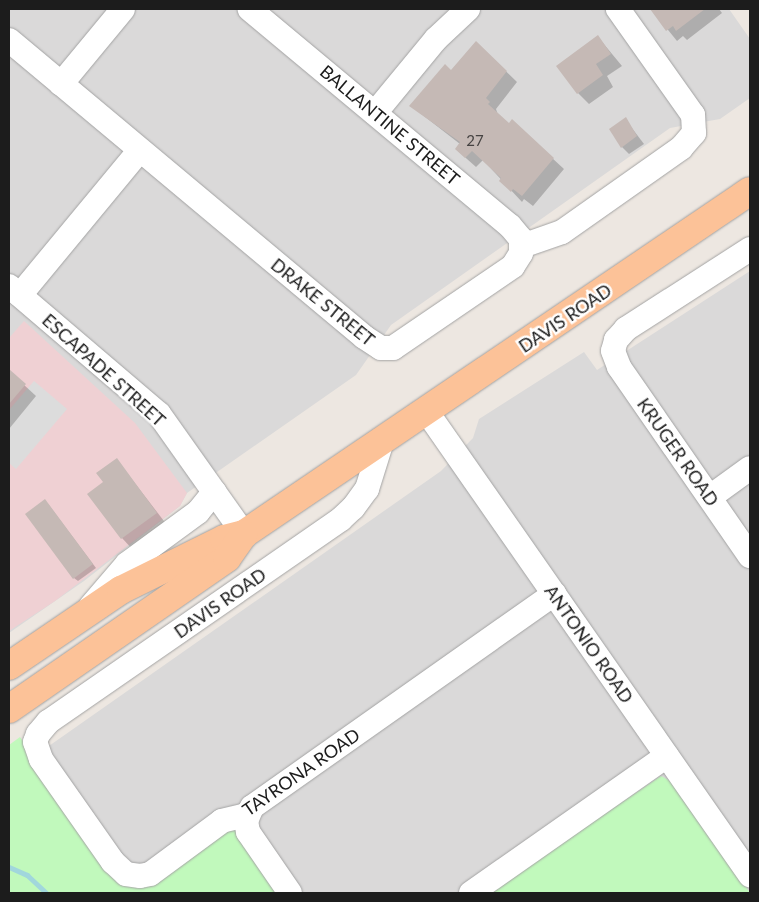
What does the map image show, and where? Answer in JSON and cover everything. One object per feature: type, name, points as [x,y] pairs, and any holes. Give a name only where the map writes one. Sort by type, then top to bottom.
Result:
[{"type":"main road","name":"DAVIS ROAD","points":[[9,666],[88,610],[224,539],[244,534],[381,444],[750,191]]},
{"type":"main road","name":"DAVIS ROAD","points":[[9,709],[227,558],[244,534]]},
{"type":"street","points":[[61,84],[123,9]]},
{"type":"street","name":"BALLANTINE STREET","points":[[250,9],[510,226],[518,234],[522,246]]},
{"type":"street","points":[[375,113],[436,39],[468,9]]},
{"type":"street","points":[[522,246],[562,232],[691,139],[695,126],[687,107],[618,9]]},
{"type":"street","name":"DRAKE STREET","points":[[9,40],[364,337],[381,348],[398,346],[513,266],[520,258],[522,246]]},
{"type":"street","points":[[14,291],[140,150]]},
{"type":"street","name":"KRUGER ROAD","points":[[750,249],[631,325],[614,345],[619,367],[750,556]]},
{"type":"street","name":"ESCAPADE STREET","points":[[14,291],[158,414],[244,534]]},
{"type":"street","name":"ANTONIO ROAD","points":[[428,412],[750,875]]},
{"type":"street","name":"DAVIS ROAD","points":[[35,742],[38,734],[48,722],[353,508],[366,489],[381,444]]},
{"type":"street","points":[[710,497],[750,468]]},
{"type":"street","points":[[88,610],[127,564],[198,512],[214,492]]},
{"type":"street","name":"TAYRONA ROAD","points":[[35,742],[41,759],[113,862],[126,874],[140,876],[150,874],[222,822],[247,815],[257,802],[554,594]]},
{"type":"street","points":[[471,893],[667,756]]},
{"type":"street","points":[[247,815],[248,832],[290,893]]},
{"type":"shaded area","points":[[9,9],[729,9],[750,39],[750,98],[720,119],[670,128],[391,325],[356,375],[187,493],[180,506],[84,581],[9,633]]},
{"type":"shaded area","points":[[750,271],[750,893],[9,893],[9,774],[441,471],[473,438],[479,419],[584,352],[597,370]]},
{"type":"shaded area","points":[[24,321],[135,423],[187,493],[180,506],[55,601],[9,631],[9,338]]},
{"type":"shaded area","points":[[34,381],[67,409],[16,469],[9,463],[9,410]]},
{"type":"green space","points":[[20,737],[116,876],[234,828],[279,893],[9,893],[9,745]]},
{"type":"green space","points":[[661,776],[676,784],[750,893],[487,893]]},
{"type":"building","points":[[650,9],[705,9],[676,31],[673,26],[666,31]]},
{"type":"building","points":[[598,35],[611,54],[596,64],[603,75],[577,94],[556,66]]},
{"type":"building","points":[[476,41],[507,71],[486,98],[490,102],[488,104],[509,123],[512,119],[554,158],[522,196],[513,189],[511,192],[499,181],[501,178],[472,151],[465,158],[455,149],[460,142],[409,106],[445,64],[451,70]]},
{"type":"building","points":[[626,117],[637,136],[621,148],[609,129]]},
{"type":"building","points":[[9,369],[26,384],[9,404]]},
{"type":"building","points":[[117,458],[157,513],[121,539],[87,494],[103,482],[96,473]]},
{"type":"building","points":[[45,499],[93,564],[73,579],[25,514]]},
{"type":"waterway","points":[[9,867],[27,875],[46,893]]}]
